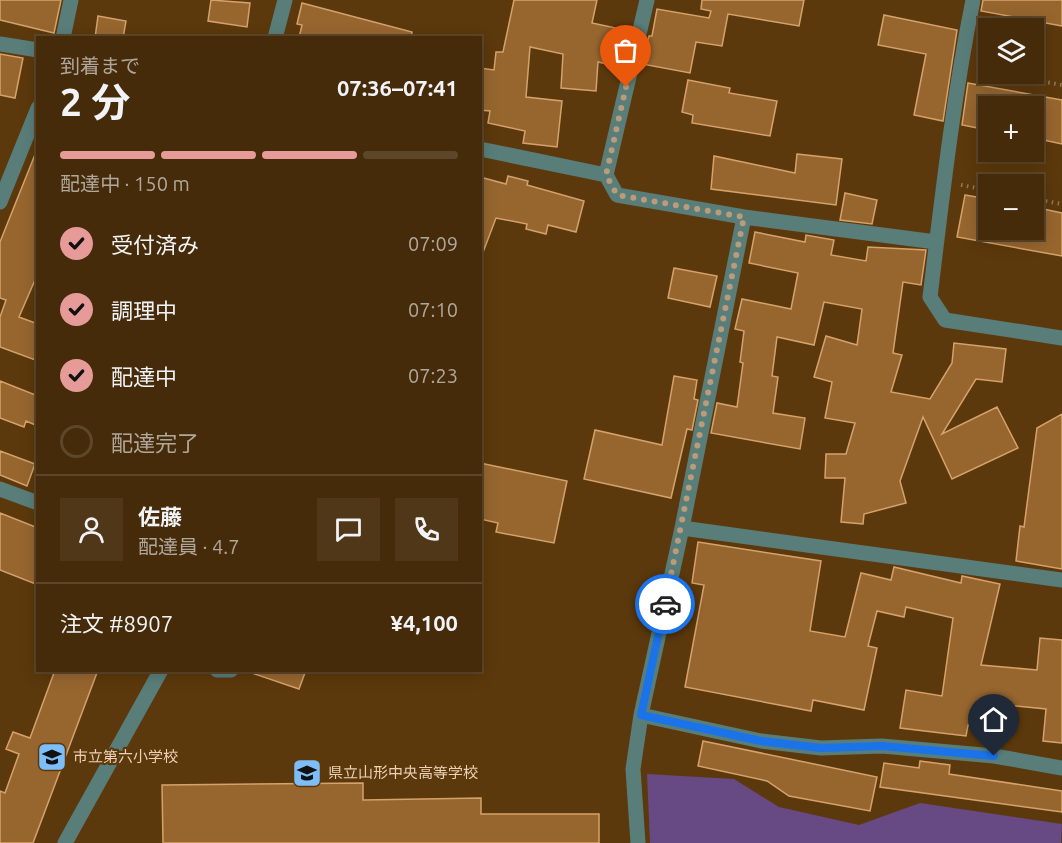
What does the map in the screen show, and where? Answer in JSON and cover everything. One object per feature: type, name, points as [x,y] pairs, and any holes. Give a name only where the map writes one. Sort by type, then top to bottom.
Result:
[{"type":"lane","points":[[63,36],[71,0]]},
{"type":"lane","points":[[276,36],[285,0]]},
{"type":"lane","points":[[647,0],[606,175],[617,195],[744,217],[936,242]]},
{"type":"lane","points":[[973,0],[960,66],[943,181],[930,297],[945,320],[1062,338]]},
{"type":"lane","points":[[0,44],[36,50]]},
{"type":"lane","points":[[0,202],[36,113]]},
{"type":"lane","points":[[482,149],[606,175]]},
{"type":"lane","points":[[638,843],[633,769],[641,715],[682,528],[744,217]]},
{"type":"lane","points":[[0,489],[36,501]]},
{"type":"lane","points":[[682,528],[1062,580]]},
{"type":"lane","points":[[65,843],[160,672]]},
{"type":"lane","points":[[641,715],[773,743],[821,748],[882,746],[994,756],[1062,768]]},
{"type":"path","points":[[1044,82],[1062,85]]},
{"type":"path","points":[[943,181],[978,188]]},
{"type":"path","points":[[1044,201],[1062,204]]},
{"type":"shaded area","points":[[647,774],[734,779],[779,807],[859,825],[920,803],[1062,824],[1061,843],[650,843]]},
{"type":"building","points":[[0,0],[61,0],[54,33],[0,20]]},
{"type":"building","points":[[211,0],[250,3],[247,27],[208,21]]},
{"type":"building","points":[[514,0],[597,0],[592,23],[630,31],[621,67],[598,62],[596,91],[561,88],[563,54],[530,47],[526,97],[562,101],[557,147],[523,143],[525,131],[488,123],[490,111],[482,110],[482,68],[494,70],[496,52],[503,52]]},
{"type":"building","points":[[702,0],[804,0],[799,26],[728,14],[722,46],[696,42],[690,73],[642,64],[649,36],[652,36],[657,9],[709,18],[711,11],[701,9]]},
{"type":"building","points":[[983,0],[1062,0],[1062,26],[1044,23],[1044,18],[1019,18],[981,11]]},
{"type":"building","points":[[302,3],[412,32],[411,36],[299,36],[302,25],[297,24]]},
{"type":"building","points":[[884,15],[957,30],[943,121],[914,115],[926,54],[878,45]]},
{"type":"building","points":[[98,16],[126,21],[123,36],[95,36]]},
{"type":"building","points":[[0,54],[23,58],[15,98],[0,95]]},
{"type":"building","points":[[688,80],[730,88],[729,93],[777,101],[770,136],[692,123],[693,115],[682,112]]},
{"type":"building","points":[[968,83],[1040,96],[978,96],[978,128],[962,125]]},
{"type":"building","points":[[1044,97],[1062,100],[1062,144],[1044,140]]},
{"type":"building","points":[[36,152],[36,278],[19,317],[36,323],[36,360],[0,347],[0,317],[6,300],[0,298],[0,242]]},
{"type":"building","points":[[797,154],[842,159],[836,205],[711,189],[714,156],[795,173]]},
{"type":"building","points":[[508,176],[528,181],[527,185],[584,201],[576,232],[548,225],[546,234],[526,229],[527,224],[496,218],[482,255],[482,178],[506,184]]},
{"type":"building","points":[[845,193],[877,200],[872,224],[840,220]]},
{"type":"building","points":[[965,195],[978,197],[978,240],[1044,240],[1044,209],[1062,213],[1062,256],[957,237]]},
{"type":"building","points":[[755,232],[805,242],[806,235],[834,240],[831,255],[866,261],[868,247],[926,250],[921,285],[903,282],[893,353],[902,355],[891,392],[930,399],[952,363],[954,343],[1006,349],[1002,382],[976,379],[942,434],[997,407],[1018,448],[952,479],[923,417],[900,481],[906,503],[864,514],[863,524],[841,522],[845,478],[825,478],[826,454],[846,454],[855,423],[825,418],[832,382],[814,377],[826,336],[857,345],[862,309],[824,302],[814,345],[777,337],[772,376],[778,377],[773,413],[805,418],[800,449],[711,433],[717,403],[737,407],[743,363],[740,362],[744,331],[735,329],[742,299],[791,309],[798,273],[749,263]]},
{"type":"building","points":[[674,268],[717,276],[710,307],[668,298]]},
{"type":"building","points":[[674,376],[697,380],[694,399],[698,400],[692,430],[687,429],[671,498],[584,479],[595,430],[662,445]]},
{"type":"building","points":[[0,381],[36,395],[36,425],[26,421],[24,427],[0,418]]},
{"type":"building","points":[[1062,414],[1062,569],[1016,561],[1020,526],[1024,527],[1037,428]]},
{"type":"building","points":[[0,451],[35,464],[27,486],[0,475]]},
{"type":"building","points":[[482,463],[567,481],[554,543],[496,532],[498,523],[482,519]]},
{"type":"building","points":[[0,513],[36,527],[36,584],[0,570]]},
{"type":"building","points":[[698,542],[821,561],[810,631],[845,637],[861,573],[891,580],[894,567],[961,583],[962,576],[1000,584],[981,665],[1037,670],[1040,638],[1062,640],[1062,743],[1043,741],[1046,709],[997,704],[994,728],[968,725],[966,736],[900,728],[906,690],[942,696],[953,618],[906,607],[904,617],[877,611],[868,646],[877,648],[864,710],[813,700],[811,711],[685,687],[704,585],[692,583]]},
{"type":"building","points":[[54,672],[97,672],[33,843],[0,843],[0,791],[5,793],[19,754],[6,749],[13,732],[30,738]]},
{"type":"building","points":[[252,672],[305,672],[299,689]]},
{"type":"building","points":[[703,741],[877,777],[870,811],[789,796],[767,781],[698,766]]},
{"type":"building","points":[[920,761],[950,765],[949,774],[1062,791],[1062,812],[880,787],[884,763],[919,768]]},
{"type":"building","points":[[363,783],[363,800],[481,798],[481,814],[599,814],[599,843],[163,843],[162,785]]},
{"type":"way so far","points":[[626,87],[606,175],[617,195],[744,217],[665,604]]},
{"type":"place","name":"市立第六小学校","points":[[52,757]]},
{"type":"place","name":"県立山形中央高等学校","points":[[307,773]]},
{"type":"route","points":[[665,604],[641,715],[761,741],[821,748],[882,746],[994,756]]}]
